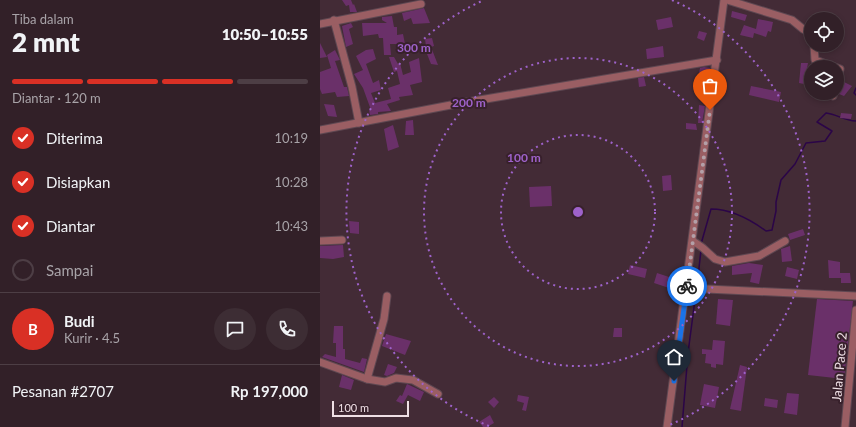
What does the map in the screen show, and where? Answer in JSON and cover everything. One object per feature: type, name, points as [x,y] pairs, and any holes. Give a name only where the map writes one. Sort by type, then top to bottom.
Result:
[{"type":"street","points":[[668,427],[725,0],[795,21],[804,30]]},
{"type":"street","points":[[320,24],[334,20],[421,4]]},
{"type":"street","points":[[334,20],[352,88],[359,123]]},
{"type":"street","points":[[320,130],[456,104],[717,60]]},
{"type":"street","points":[[320,241],[342,240]]},
{"type":"street","points":[[693,241],[715,259],[725,262],[759,256],[785,241]]},
{"type":"street","points":[[686,288],[856,296]]},
{"type":"street","points":[[367,379],[384,319],[387,296]]},
{"type":"street","name":"Jalan Pace 2","points":[[845,427],[856,310]]},
{"type":"street","points":[[320,362],[367,379],[385,382],[396,378],[413,380],[438,394]]},
{"type":"building","points":[[342,0],[351,0],[357,12],[350,12],[349,5],[346,6]]},
{"type":"building","points":[[424,8],[430,23],[413,24],[411,18],[404,21],[402,13]]},
{"type":"building","points":[[732,11],[747,15],[745,21],[731,17]]},
{"type":"building","points":[[392,16],[394,27],[397,27],[397,35],[403,34],[405,44],[390,44],[391,55],[384,55],[383,38],[379,38],[378,34],[363,36],[362,23],[387,23],[382,20],[382,17]]},
{"type":"building","points":[[671,17],[673,27],[658,30],[656,20]]},
{"type":"building","points":[[758,19],[773,22],[771,32],[768,31],[766,37],[754,33],[753,38],[740,35],[744,25],[756,29]]},
{"type":"building","points":[[351,23],[353,27],[349,29],[353,44],[346,47],[342,26]]},
{"type":"building","points":[[699,31],[707,33],[704,41],[697,38]]},
{"type":"building","points":[[432,38],[434,46],[431,47],[438,65],[431,64],[427,54],[425,39]]},
{"type":"building","points":[[320,43],[327,57],[320,58]]},
{"type":"building","points":[[663,46],[664,57],[647,59],[646,49]]},
{"type":"building","points":[[373,49],[376,59],[366,64],[373,83],[379,80],[381,90],[371,93],[375,103],[391,99],[388,88],[400,84],[397,71],[394,72],[389,57],[394,57],[398,64],[400,63],[403,75],[411,72],[409,62],[419,58],[422,82],[410,85],[413,95],[399,97],[400,100],[387,104],[391,111],[378,112],[378,114],[370,115],[369,110],[371,110],[363,88],[354,74],[363,70],[356,56],[366,50]]},
{"type":"building","points":[[335,50],[340,60],[335,61],[344,87],[347,87],[349,96],[337,97],[335,92],[322,94],[320,89],[320,72],[331,68],[327,55]]},
{"type":"building","points":[[801,63],[804,63],[804,84],[799,83]]},
{"type":"building","points":[[700,68],[710,68],[709,74],[699,73]]},
{"type":"building","points":[[644,77],[646,86],[639,87],[638,78]]},
{"type":"building","points":[[844,82],[852,86],[844,96]]},
{"type":"building","points":[[751,86],[781,92],[779,102],[749,95]]},
{"type":"building","points":[[324,104],[334,105],[337,117],[328,116]]},
{"type":"building","points":[[699,105],[705,106],[702,123],[698,123]]},
{"type":"building","points":[[841,113],[852,114],[851,119],[840,118]]},
{"type":"building","points":[[413,120],[414,135],[405,135],[406,121]]},
{"type":"building","points":[[686,123],[696,124],[697,130],[686,129]]},
{"type":"building","points":[[393,125],[399,147],[388,151],[384,129]]},
{"type":"building","points":[[671,175],[672,190],[663,191],[662,176]]},
{"type":"building","points":[[551,186],[552,206],[530,207],[529,187]]},
{"type":"building","points":[[349,221],[359,222],[359,234],[350,233]]},
{"type":"building","points":[[803,229],[805,235],[790,240],[788,234]]},
{"type":"building","points":[[343,245],[344,257],[333,259],[320,258],[320,246]]},
{"type":"building","points":[[790,246],[792,261],[782,262],[781,249]]},
{"type":"building","points":[[828,260],[840,262],[840,273],[850,273],[851,283],[841,283],[841,278],[829,278]]},
{"type":"building","points":[[749,263],[763,265],[759,284],[750,282],[752,273],[732,275],[732,266]]},
{"type":"building","points":[[630,265],[647,269],[645,278],[628,274]]},
{"type":"building","points":[[787,267],[799,270],[797,279],[785,276]]},
{"type":"building","points":[[657,273],[678,280],[675,290],[654,283]]},
{"type":"building","points":[[718,299],[733,300],[730,326],[716,324]]},
{"type":"building","points":[[817,299],[853,301],[844,379],[808,375]]},
{"type":"building","points":[[334,326],[343,326],[343,349],[345,349],[345,359],[360,363],[362,358],[367,359],[364,372],[322,357],[325,354],[336,357],[336,343],[333,343]]},
{"type":"building","points":[[614,328],[622,328],[622,337],[613,337]]},
{"type":"building","points":[[386,334],[411,341],[405,355],[382,346]]},
{"type":"building","points":[[713,340],[725,341],[723,365],[716,364],[716,368],[711,367],[711,364],[705,363],[706,354],[702,354],[702,349],[712,350]]},
{"type":"building","points":[[388,364],[397,367],[394,373],[387,376],[384,375]]},
{"type":"building","points":[[740,365],[747,367],[741,411],[730,409]]},
{"type":"building","points":[[342,375],[354,380],[351,390],[339,387]]},
{"type":"building","points":[[407,384],[424,392],[420,401],[408,395],[403,404],[396,401],[400,395],[402,396]]},
{"type":"building","points":[[704,384],[719,387],[715,408],[700,405]]},
{"type":"building","points":[[787,393],[799,394],[797,415],[784,413]]},
{"type":"building","points":[[518,395],[529,397],[526,411],[522,410],[524,403],[517,401]]},
{"type":"building","points":[[494,397],[499,402],[494,408],[488,402]]},
{"type":"building","points":[[765,398],[778,400],[777,408],[764,406]]},
{"type":"building","points":[[490,415],[494,423],[487,427],[483,427],[479,422]]},
{"type":"waterway","points":[[856,88],[854,93],[856,95]]},
{"type":"waterway","points":[[701,244],[711,209],[718,209],[733,213],[747,219],[766,231],[772,230],[781,180],[795,164],[806,143],[825,141],[832,131],[817,122],[826,113],[856,121]]},
{"type":"waterway","points":[[697,286],[701,250]]},
{"type":"waterway","points":[[682,427],[688,353],[696,292]]},
{"type":"way so far","points":[[687,286],[710,110]]},
{"type":"route","points":[[674,381],[687,286]]}]
